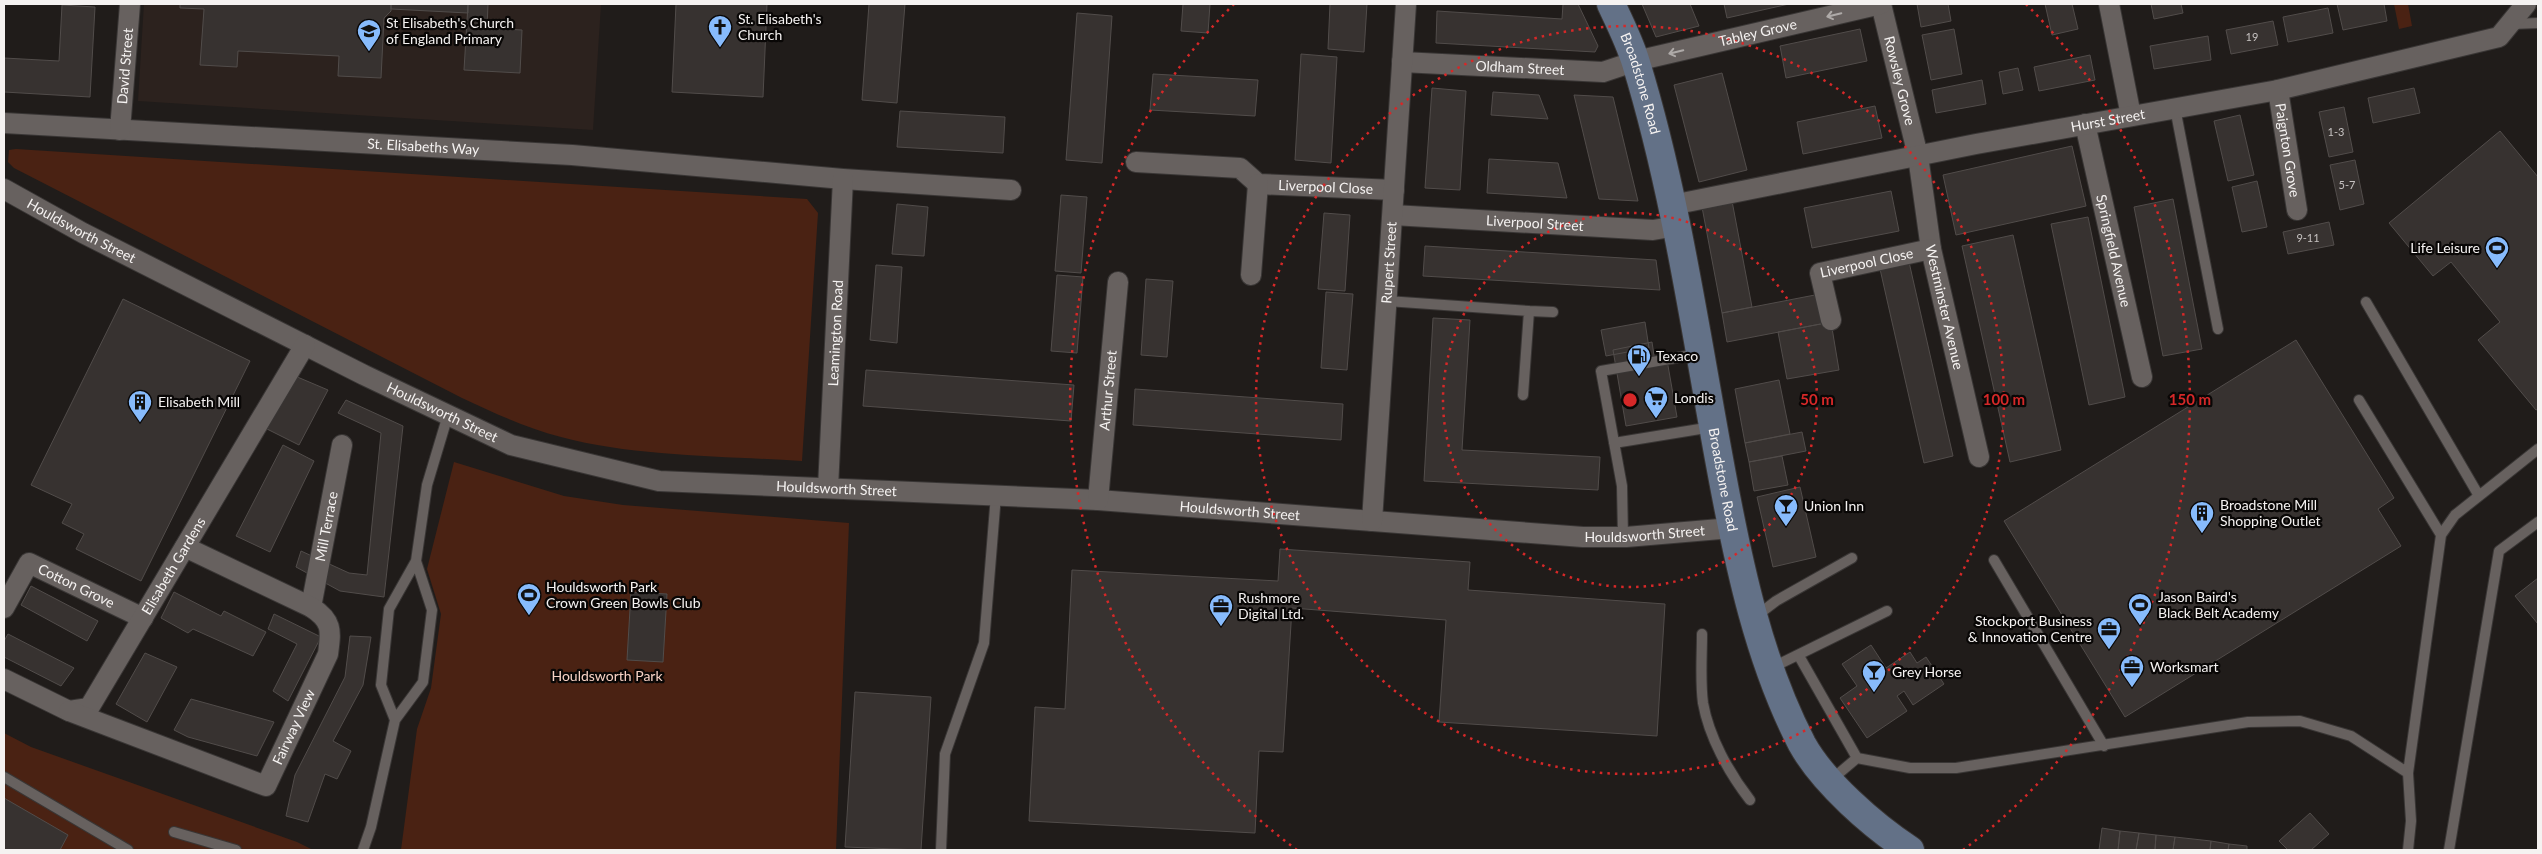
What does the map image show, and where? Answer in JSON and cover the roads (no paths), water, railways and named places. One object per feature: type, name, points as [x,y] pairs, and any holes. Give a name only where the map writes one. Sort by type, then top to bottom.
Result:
[{"type":"main road","name":"Broadstone Road","points":[[1611,4],[1636,61],[1675,216],[1732,528],[1754,618],[1770,669],[1803,744],[1830,780],[1866,818],[1901,845]]},
{"type":"street","name":"David Street","points":[[120,130],[130,4]]},
{"type":"street","name":"Rupert Street","points":[[1372,522],[1406,4]]},
{"type":"street","name":"Tabley Grove","points":[[1636,61],[1881,4]]},
{"type":"street","name":"Rowsley Grove","points":[[1881,4],[1918,156]]},
{"type":"street","points":[[2108,4],[2131,116]]},
{"type":"street","name":"Hurst Street","points":[[1675,216],[1918,156],[2278,90],[2499,37],[2512,24],[2526,4]]},
{"type":"street","name":"Oldham Street","points":[[1402,62],[1603,72],[1636,61]]},
{"type":"street","name":"Paignton Grove","points":[[2278,90],[2297,210]]},
{"type":"street","name":"St. Elisabeths Way","points":[[4,123],[572,155],[843,179],[1011,190]]},
{"type":"street","name":"Springfield Avenue","points":[[2085,124],[2142,378]]},
{"type":"street","name":"Westminster Avenue","points":[[1918,156],[1931,249],[1979,457]]},
{"type":"street","name":"Liverpool Close","points":[[1136,162],[1240,168],[1258,184],[1394,190]]},
{"type":"street","name":"Leamington Road","points":[[828,488],[843,179]]},
{"type":"street","name":"Liverpool Close","points":[[1251,275],[1258,184]]},
{"type":"street","name":"Houldsworth Street","points":[[4,189],[83,233],[511,446],[658,481],[1098,500],[1583,537],[1623,537],[1732,528]]},
{"type":"street","name":"Liverpool Street","points":[[1392,215],[1653,230],[1675,216]]},
{"type":"street","name":"Liverpool Close","points":[[1831,320],[1820,273],[1931,249]]},
{"type":"street","name":"Arthur Street","points":[[1098,500],[1118,282]]},
{"type":"street","name":"Elisabeth Gardens","points":[[69,711],[89,708],[305,345]]},
{"type":"street","name":"Mill Terrace","points":[[311,607],[342,445]]},
{"type":"street","name":"Fairway View","points":[[69,711],[266,786],[328,654],[331,630],[324,615],[311,607],[185,547]]},
{"type":"street","name":"Cotton Grove","points":[[4,608],[29,563],[143,618]]},
{"type":"street","points":[[4,679],[69,711]]},
{"type":"lane","points":[[2512,24],[2538,23]]},
{"type":"lane","points":[[2175,108],[2218,329]]},
{"type":"lane","points":[[1387,301],[1553,312]]},
{"type":"lane","points":[[2366,302],[2479,496]]},
{"type":"lane","points":[[1523,395],[1528,311]]},
{"type":"lane","points":[[1623,537],[1622,486],[1601,371],[1699,353]]},
{"type":"lane","points":[[2359,400],[2441,536]]},
{"type":"lane","points":[[395,720],[381,685],[389,609],[416,561],[427,485],[448,416]]},
{"type":"lane","points":[[1614,443],[1713,427]]},
{"type":"lane","points":[[2408,850],[2411,821],[2408,773],[2441,536],[2455,515],[2538,449]]},
{"type":"lane","points":[[941,850],[945,754],[984,643],[996,495]]},
{"type":"lane","points":[[2449,850],[2499,551],[2538,522]]},
{"type":"lane","points":[[1754,618],[1776,601],[1852,558]]},
{"type":"lane","points":[[1994,560],[2104,746]]},
{"type":"lane","points":[[363,850],[372,827],[395,720],[423,682],[432,610],[416,561]]},
{"type":"lane","points":[[1770,669],[1887,611]]},
{"type":"lane","points":[[1702,634],[1703,703],[1716,743],[1736,782],[1750,800]]},
{"type":"lane","points":[[1798,656],[1857,758],[1910,768],[1956,768],[2248,722],[2300,721],[2351,736],[2408,773]]},
{"type":"lane","points":[[1830,780],[1857,758]]},
{"type":"lane","points":[[4,777],[128,850]]},
{"type":"lane","points":[[174,832],[236,850]]},
{"type":"place","name":"St. Elisabeth's Church","points":[[720,48]]},
{"type":"place","name":"St Elisabeth's Church of England Primary","points":[[369,52]]},
{"type":"place","name":"Life Leisure","points":[[2497,269]]},
{"type":"place","name":"Texaco","points":[[1639,377]]},
{"type":"place","name":"Londis","points":[[1656,419]]},
{"type":"place","name":"Elisabeth Mill","points":[[140,423]]},
{"type":"place","name":"Union Inn","points":[[1786,527]]},
{"type":"place","name":"Broadstone Mill Shopping Outlet","points":[[2202,534]]},
{"type":"place","name":"Houldsworth Park Crown Green Bowls Club","points":[[529,616]]},
{"type":"place","name":"Jason Baird's Black Belt Academy","points":[[2140,626]]},
{"type":"place","name":"Rushmore Digital Ltd.","points":[[1221,627]]},
{"type":"place","name":"Stockport Business & Innovation Centre","points":[[2109,650]]},
{"type":"place","name":"Worksmart","points":[[2132,688]]},
{"type":"place","name":"Grey Horse","points":[[1874,693]]},
{"type":"park label","name":"Houldsworth Park","points":[[607,676]]}]
